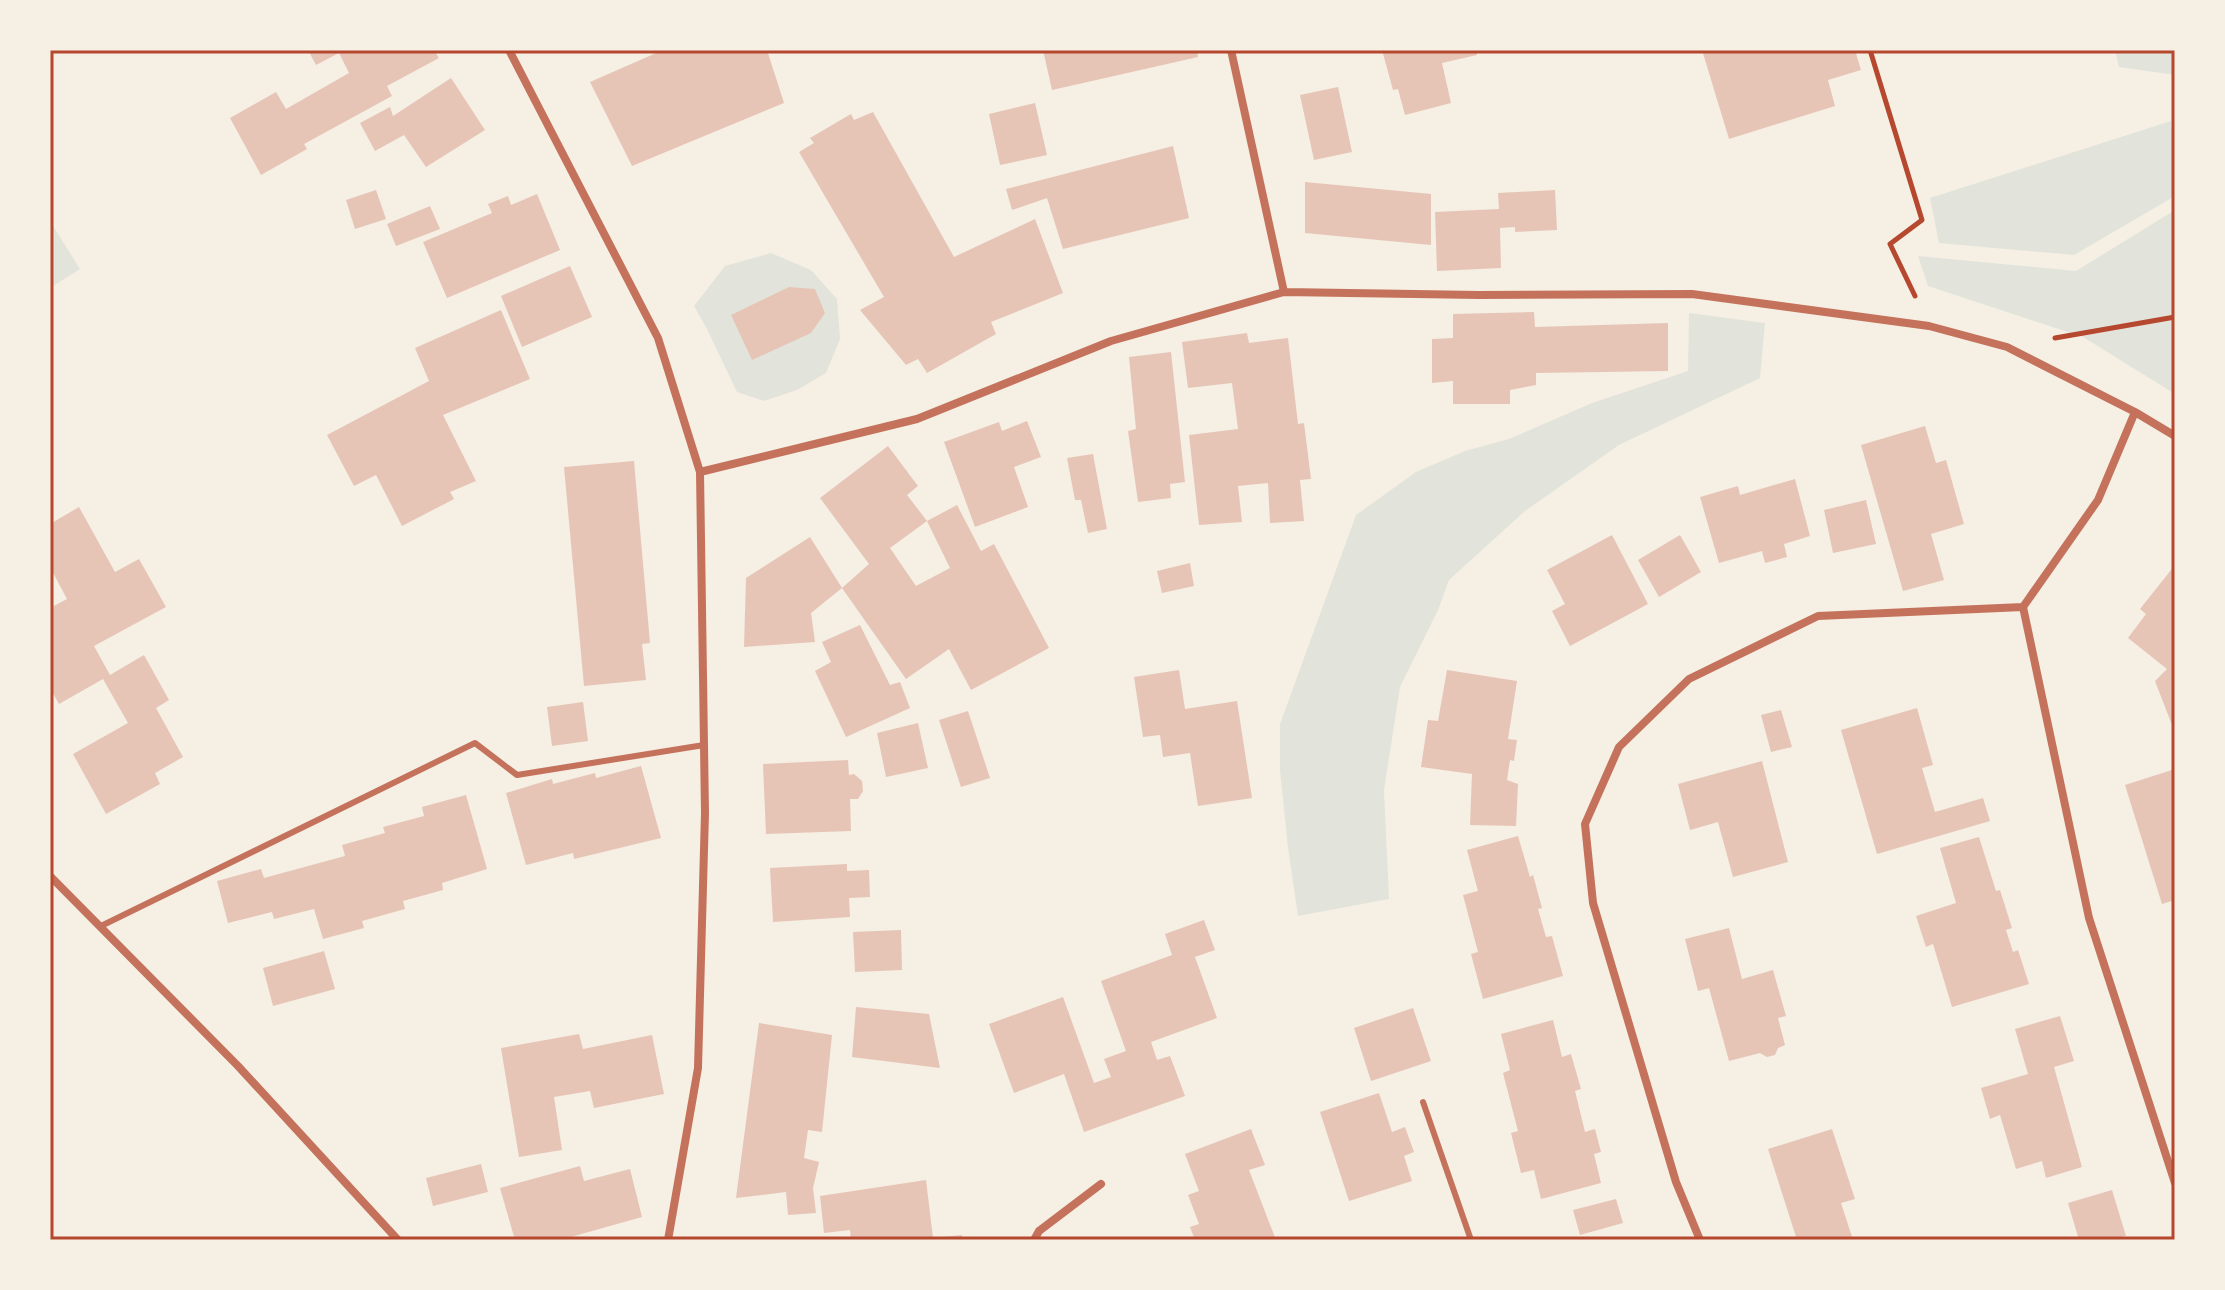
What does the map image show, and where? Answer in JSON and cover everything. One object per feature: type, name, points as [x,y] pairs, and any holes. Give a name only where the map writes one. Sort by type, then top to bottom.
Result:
[{"type":"street","points":[[509,50],[658,338],[700,472],[705,813],[698,1068],[668,1240]]},
{"type":"street","points":[[1231,50],[1284,292]]},
{"type":"street","points":[[700,472],[917,419],[1111,341],[1284,292],[1692,294],[1929,326],[2007,347],[2135,412],[2175,436]]},
{"type":"street","points":[[2135,412],[2098,500],[2023,607],[2089,918],[2175,1183]]},
{"type":"street","points":[[1700,1240],[1676,1182],[1593,903],[1585,824],[1619,747],[1689,679],[1818,616],[2023,607]]},
{"type":"street","points":[[50,876],[238,1066],[398,1240]]},
{"type":"street","points":[[1034,1240],[1039,1231],[1101,1184]]},
{"type":"lane","points":[[101,926],[475,743],[517,775],[704,745]]},
{"type":"lane","points":[[1423,1102],[1471,1240]]},
{"type":"path","points":[[1870,50],[1922,220],[1890,244],[1929,326]]},
{"type":"path","points":[[2007,347],[2175,317]]},
{"type":"shaded area","points":[[2115,50],[2175,50],[2175,75],[2119,67]]},
{"type":"shaded area","points":[[2171,121],[2175,196],[2074,255],[1939,243],[1930,198]]},
{"type":"shaded area","points":[[2175,210],[2175,394],[2083,337],[1928,286],[1918,256],[2076,271]]},
{"type":"shaded area","points":[[50,221],[80,269],[50,288]]},
{"type":"shaded area","points":[[771,253],[811,270],[837,299],[840,339],[826,373],[797,390],[764,401],[737,392],[694,306],[725,266]]},
{"type":"shaded area","points":[[1689,313],[1765,323],[1760,378],[1619,445],[1525,511],[1449,580],[1438,610],[1400,687],[1384,790],[1389,899],[1298,916],[1280,770],[1280,724],[1356,515],[1416,472],[1465,451],[1509,439],[1592,403],[1688,371]]},
{"type":"building","points":[[308,50],[434,50],[439,58],[387,86],[392,96],[304,144],[307,149],[261,175],[230,118],[276,92],[286,109],[349,73],[339,53],[316,65]]},
{"type":"building","points":[[663,50],[767,50],[784,103],[632,166],[590,82]]},
{"type":"building","points":[[1043,50],[1197,50],[1198,57],[1052,90]]},
{"type":"building","points":[[1382,50],[1476,50],[1477,55],[1442,63],[1451,103],[1405,115],[1398,89],[1393,90]]},
{"type":"building","points":[[1702,50],[1855,50],[1861,70],[1828,80],[1835,106],[1729,139]]},
{"type":"building","points":[[451,78],[485,130],[426,167],[404,135],[375,151],[360,123],[390,107],[393,116]]},
{"type":"building","points":[[1338,87],[1352,152],[1314,160],[1300,95]]},
{"type":"building","points":[[1035,103],[1047,155],[1000,165],[989,114]]},
{"type":"building","points":[[873,112],[954,257],[1035,219],[1063,293],[991,322],[996,334],[927,373],[918,359],[906,365],[860,310],[884,297],[799,152],[814,143],[810,138],[851,114],[854,120]]},
{"type":"building","points":[[1173,146],[1189,218],[1063,249],[1047,198],[1012,210],[1006,189]]},
{"type":"building","points":[[1305,182],[1431,194],[1431,245],[1305,233]]},
{"type":"building","points":[[376,190],[386,219],[355,229],[346,200]]},
{"type":"building","points":[[1555,190],[1557,230],[1515,232],[1515,227],[1500,228],[1501,268],[1437,271],[1435,212],[1499,209],[1498,193]]},
{"type":"building","points":[[537,194],[560,250],[447,298],[423,242],[492,213],[488,204],[508,196],[511,205]]},
{"type":"building","points":[[430,206],[440,229],[396,246],[387,224]]},
{"type":"building","points":[[570,266],[592,317],[522,347],[501,296]]},
{"type":"building","points":[[789,287],[815,289],[825,313],[811,333],[752,360],[731,315]]},
{"type":"building","points":[[501,310],[530,379],[443,415],[476,481],[450,492],[454,499],[402,526],[376,475],[354,486],[327,435],[429,381],[415,348]]},
{"type":"building","points":[[1534,312],[1535,327],[1668,323],[1668,371],[1536,373],[1536,385],[1510,390],[1510,404],[1453,404],[1453,381],[1432,383],[1432,339],[1453,338],[1453,314]]},
{"type":"building","points":[[1247,333],[1249,343],[1288,338],[1298,424],[1304,423],[1311,479],[1300,480],[1304,521],[1270,523],[1268,483],[1238,486],[1242,522],[1199,525],[1189,435],[1238,429],[1232,383],[1188,388],[1182,342]]},
{"type":"building","points":[[1171,352],[1185,482],[1170,484],[1171,498],[1138,502],[1128,431],[1136,429],[1129,357]]},
{"type":"building","points":[[1027,421],[1041,457],[1014,467],[1028,507],[975,527],[944,442],[999,422],[1002,431]]},
{"type":"building","points":[[1925,426],[1936,463],[1946,460],[1964,524],[1931,534],[1944,580],[1903,591],[1861,445]]},
{"type":"building","points":[[888,446],[918,486],[907,495],[927,521],[957,505],[981,551],[994,544],[1049,648],[971,690],[949,649],[906,679],[842,588],[869,564],[820,498]],"holes":[[[927,521],[950,568],[916,586],[890,548]]]},
{"type":"building","points":[[1093,454],[1107,529],[1088,533],[1081,500],[1075,500],[1067,458]]},
{"type":"building","points":[[634,461],[650,643],[642,644],[646,680],[584,686],[564,467]]},
{"type":"building","points":[[1795,479],[1810,536],[1784,544],[1787,557],[1765,563],[1762,551],[1719,563],[1700,497],[1738,486],[1740,495]]},
{"type":"building","points":[[1866,500],[1876,544],[1833,553],[1824,510]]},
{"type":"building","points":[[79,507],[115,572],[139,559],[166,607],[94,646],[110,675],[144,655],[169,700],[156,708],[183,757],[155,773],[160,784],[106,814],[73,754],[128,723],[103,679],[59,704],[50,688],[50,608],[67,599],[50,567],[50,524]]},
{"type":"building","points":[[1612,535],[1648,604],[1570,646],[1552,611],[1565,604],[1547,570]]},
{"type":"building","points":[[1680,535],[1701,572],[1659,597],[1638,560]]},
{"type":"building","points":[[810,537],[842,588],[811,613],[815,642],[744,647],[746,578]]},
{"type":"building","points":[[1190,563],[1194,586],[1162,593],[1157,571]]},
{"type":"building","points":[[2175,565],[2175,724],[2172,725],[2155,681],[2167,669],[2128,638],[2146,614],[2140,609]]},
{"type":"building","points":[[860,625],[890,685],[900,682],[910,708],[846,737],[815,671],[831,662],[822,642]]},
{"type":"building","points":[[1179,670],[1185,709],[1237,701],[1252,798],[1198,806],[1190,753],[1163,757],[1160,735],[1143,737],[1134,677]]},
{"type":"building","points":[[1447,670],[1517,681],[1508,739],[1517,740],[1507,780],[1518,784],[1516,826],[1470,825],[1472,774],[1421,767],[1428,720],[1438,721]]},
{"type":"building","points":[[583,702],[588,741],[552,746],[547,707]]},
{"type":"building","points":[[1917,708],[1933,765],[1922,768],[1935,812],[1983,798],[1990,821],[1877,854],[1841,730]]},
{"type":"building","points":[[1781,710],[1792,747],[1771,752],[1761,715]]},
{"type":"building","points":[[968,711],[990,778],[961,787],[939,720]]},
{"type":"building","points":[[918,723],[928,768],[886,777],[877,733]]},
{"type":"building","points":[[848,760],[849,775],[854,774],[862,781],[863,791],[858,799],[850,799],[851,831],[766,834],[763,764]]},
{"type":"building","points":[[1762,761],[1788,862],[1733,877],[1718,822],[1690,830],[1678,784]]},
{"type":"building","points":[[641,766],[661,838],[574,859],[573,853],[526,865],[506,793],[552,779],[553,784],[595,773],[596,778]]},
{"type":"building","points":[[2175,769],[2175,900],[2162,904],[2125,785]]},
{"type":"building","points":[[466,795],[487,869],[442,883],[443,890],[403,901],[405,909],[362,921],[364,928],[323,939],[314,909],[274,919],[272,912],[228,923],[217,881],[261,869],[264,878],[345,856],[342,845],[385,833],[383,827],[424,816],[422,807]]},
{"type":"building","points":[[1518,836],[1530,877],[1533,875],[1546,937],[1552,936],[1563,976],[1483,999],[1471,954],[1478,952],[1463,895],[1478,891],[1467,850]]},
{"type":"building","points":[[1979,837],[1996,891],[2000,890],[2012,928],[2006,930],[2013,952],[2018,950],[2029,984],[1952,1007],[1933,944],[1926,947],[1916,916],[1956,903],[1940,848]]},
{"type":"building","points":[[847,864],[847,871],[869,870],[870,897],[849,898],[850,917],[773,922],[770,868]]},
{"type":"building","points":[[1204,920],[1215,950],[1195,957],[1217,1018],[1151,1042],[1157,1060],[1170,1056],[1185,1096],[1084,1132],[1064,1074],[1014,1093],[989,1024],[1063,997],[1094,1083],[1111,1077],[1104,1059],[1126,1051],[1101,981],[1172,955],[1165,934]]},
{"type":"building","points":[[1729,928],[1742,979],[1773,970],[1786,1016],[1778,1018],[1785,1045],[1778,1048],[1775,1055],[1767,1057],[1760,1053],[1729,1061],[1709,988],[1698,991],[1685,939]]},
{"type":"building","points":[[901,930],[902,970],[855,972],[853,932]]},
{"type":"building","points":[[324,951],[335,989],[273,1006],[263,968]]},
{"type":"building","points":[[856,1007],[929,1014],[940,1068],[852,1057]]},
{"type":"building","points":[[1413,1008],[1431,1061],[1371,1081],[1354,1028]]},
{"type":"building","points":[[2060,1016],[2074,1061],[2054,1067],[2082,1167],[2046,1178],[2042,1161],[2016,1169],[2000,1115],[1990,1119],[1981,1088],[2028,1074],[2015,1029]]},
{"type":"building","points":[[1553,1020],[1562,1057],[1571,1054],[1581,1089],[1575,1091],[1585,1132],[1595,1129],[1601,1152],[1594,1154],[1601,1183],[1541,1199],[1534,1170],[1521,1173],[1511,1133],[1518,1131],[1503,1073],[1510,1070],[1501,1034]]},
{"type":"building","points":[[759,1023],[832,1035],[822,1132],[808,1130],[804,1158],[819,1162],[813,1188],[816,1213],[788,1215],[786,1192],[736,1198]]},
{"type":"building","points":[[579,1034],[583,1049],[652,1035],[664,1094],[594,1108],[590,1091],[554,1097],[562,1150],[519,1157],[501,1048]]},
{"type":"building","points":[[1379,1093],[1392,1132],[1405,1127],[1414,1152],[1404,1156],[1412,1181],[1349,1201],[1320,1112]]},
{"type":"building","points":[[1251,1129],[1265,1165],[1249,1170],[1276,1240],[1195,1240],[1190,1227],[1199,1224],[1188,1195],[1199,1191],[1185,1154]]},
{"type":"building","points":[[1832,1129],[1855,1199],[1841,1203],[1853,1240],[1797,1240],[1768,1149]]},
{"type":"building","points":[[481,1164],[488,1192],[433,1206],[426,1178]]},
{"type":"building","points":[[580,1166],[584,1181],[630,1169],[642,1217],[560,1240],[515,1240],[500,1188]]},
{"type":"building","points":[[926,1180],[933,1238],[962,1235],[963,1240],[851,1240],[850,1230],[824,1233],[820,1196]]},
{"type":"building","points":[[2112,1190],[2126,1236],[2120,1237],[2121,1240],[2079,1240],[2068,1203]]},
{"type":"building","points":[[1616,1199],[1623,1223],[1580,1235],[1573,1210]]}]
